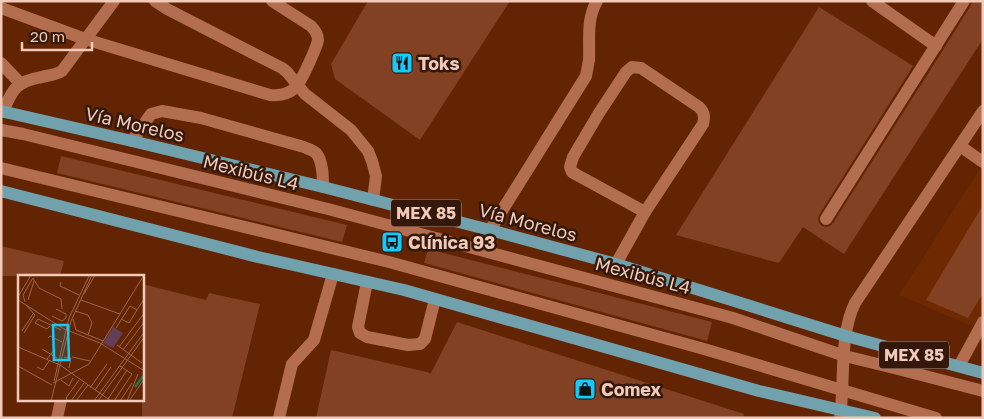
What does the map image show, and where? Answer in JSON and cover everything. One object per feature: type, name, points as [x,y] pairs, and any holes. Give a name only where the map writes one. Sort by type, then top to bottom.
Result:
[{"type":"main road","name":"Vía Morelos","points":[[2,111],[132,140],[490,230],[616,264],[846,336],[983,373]]},
{"type":"main road","points":[[1,191],[258,257],[435,299],[841,414],[875,418]]},
{"type":"street","points":[[155,1],[282,68],[297,86],[351,130],[368,151],[372,161],[376,176],[373,200]]},
{"type":"street","points":[[1,8],[85,39],[277,96],[291,91],[297,86],[318,39],[311,26],[272,1]]},
{"type":"street","points":[[490,230],[586,76],[589,60],[589,25],[597,1]]},
{"type":"street","points":[[872,1],[936,46]]},
{"type":"street","points":[[826,218],[964,1]]},
{"type":"street","points":[[2,111],[14,90],[26,80],[53,75],[62,71],[114,2]]},
{"type":"street","points":[[1,63],[21,84]]},
{"type":"street","points":[[616,264],[645,212],[703,124],[704,119],[704,114],[698,107],[641,68],[632,67],[626,72],[599,113],[573,157],[570,167],[572,172],[577,175],[645,212]]},
{"type":"street","points":[[132,140],[151,114],[155,112],[166,111],[201,118],[313,151],[319,159],[323,174],[323,187]]},
{"type":"street","points":[[841,414],[846,336],[850,315],[855,303],[983,111]]},
{"type":"street","name":"Mexibús L4","points":[[1,130],[348,214],[734,318],[844,356],[983,392]]},
{"type":"street","points":[[960,146],[983,162]]},
{"type":"street","points":[[1,168],[389,262],[685,344],[936,418]]},
{"type":"street","points":[[279,418],[292,364],[314,340],[333,274]]},
{"type":"street","points":[[367,282],[358,327],[360,333],[367,337],[408,345],[420,344],[425,339],[435,299]]},
{"type":"street","points":[[959,366],[983,322]]},
{"type":"street","points":[[57,418],[61,402]]},
{"type":"shaded area","points":[[983,164],[983,331],[899,295]]},
{"type":"building","points":[[368,1],[510,1],[420,140],[335,79],[331,64]]},
{"type":"building","points":[[972,1],[983,1],[983,39],[844,254],[803,227],[779,263],[676,235],[819,7],[913,66],[819,215],[819,223],[826,227],[833,223]]},
{"type":"building","points":[[61,156],[347,225],[342,242],[57,173]]},
{"type":"building","points":[[983,205],[983,293],[968,318],[926,300]]},
{"type":"building","points":[[1,246],[64,261],[60,275],[1,276]]},
{"type":"building","points":[[428,249],[712,322],[707,341],[424,263]]},
{"type":"building","points":[[144,284],[206,300],[209,293],[260,304],[232,418],[142,418],[142,402],[144,402]]},
{"type":"building","points":[[457,322],[744,414],[743,418],[316,418],[331,350],[431,373]]},
{"type":"place","name":"Toks","points":[[402,63]]},
{"type":"place","name":"Clínica 93","points":[[392,242]]},
{"type":"place","name":"Comex","points":[[585,389]]}]
